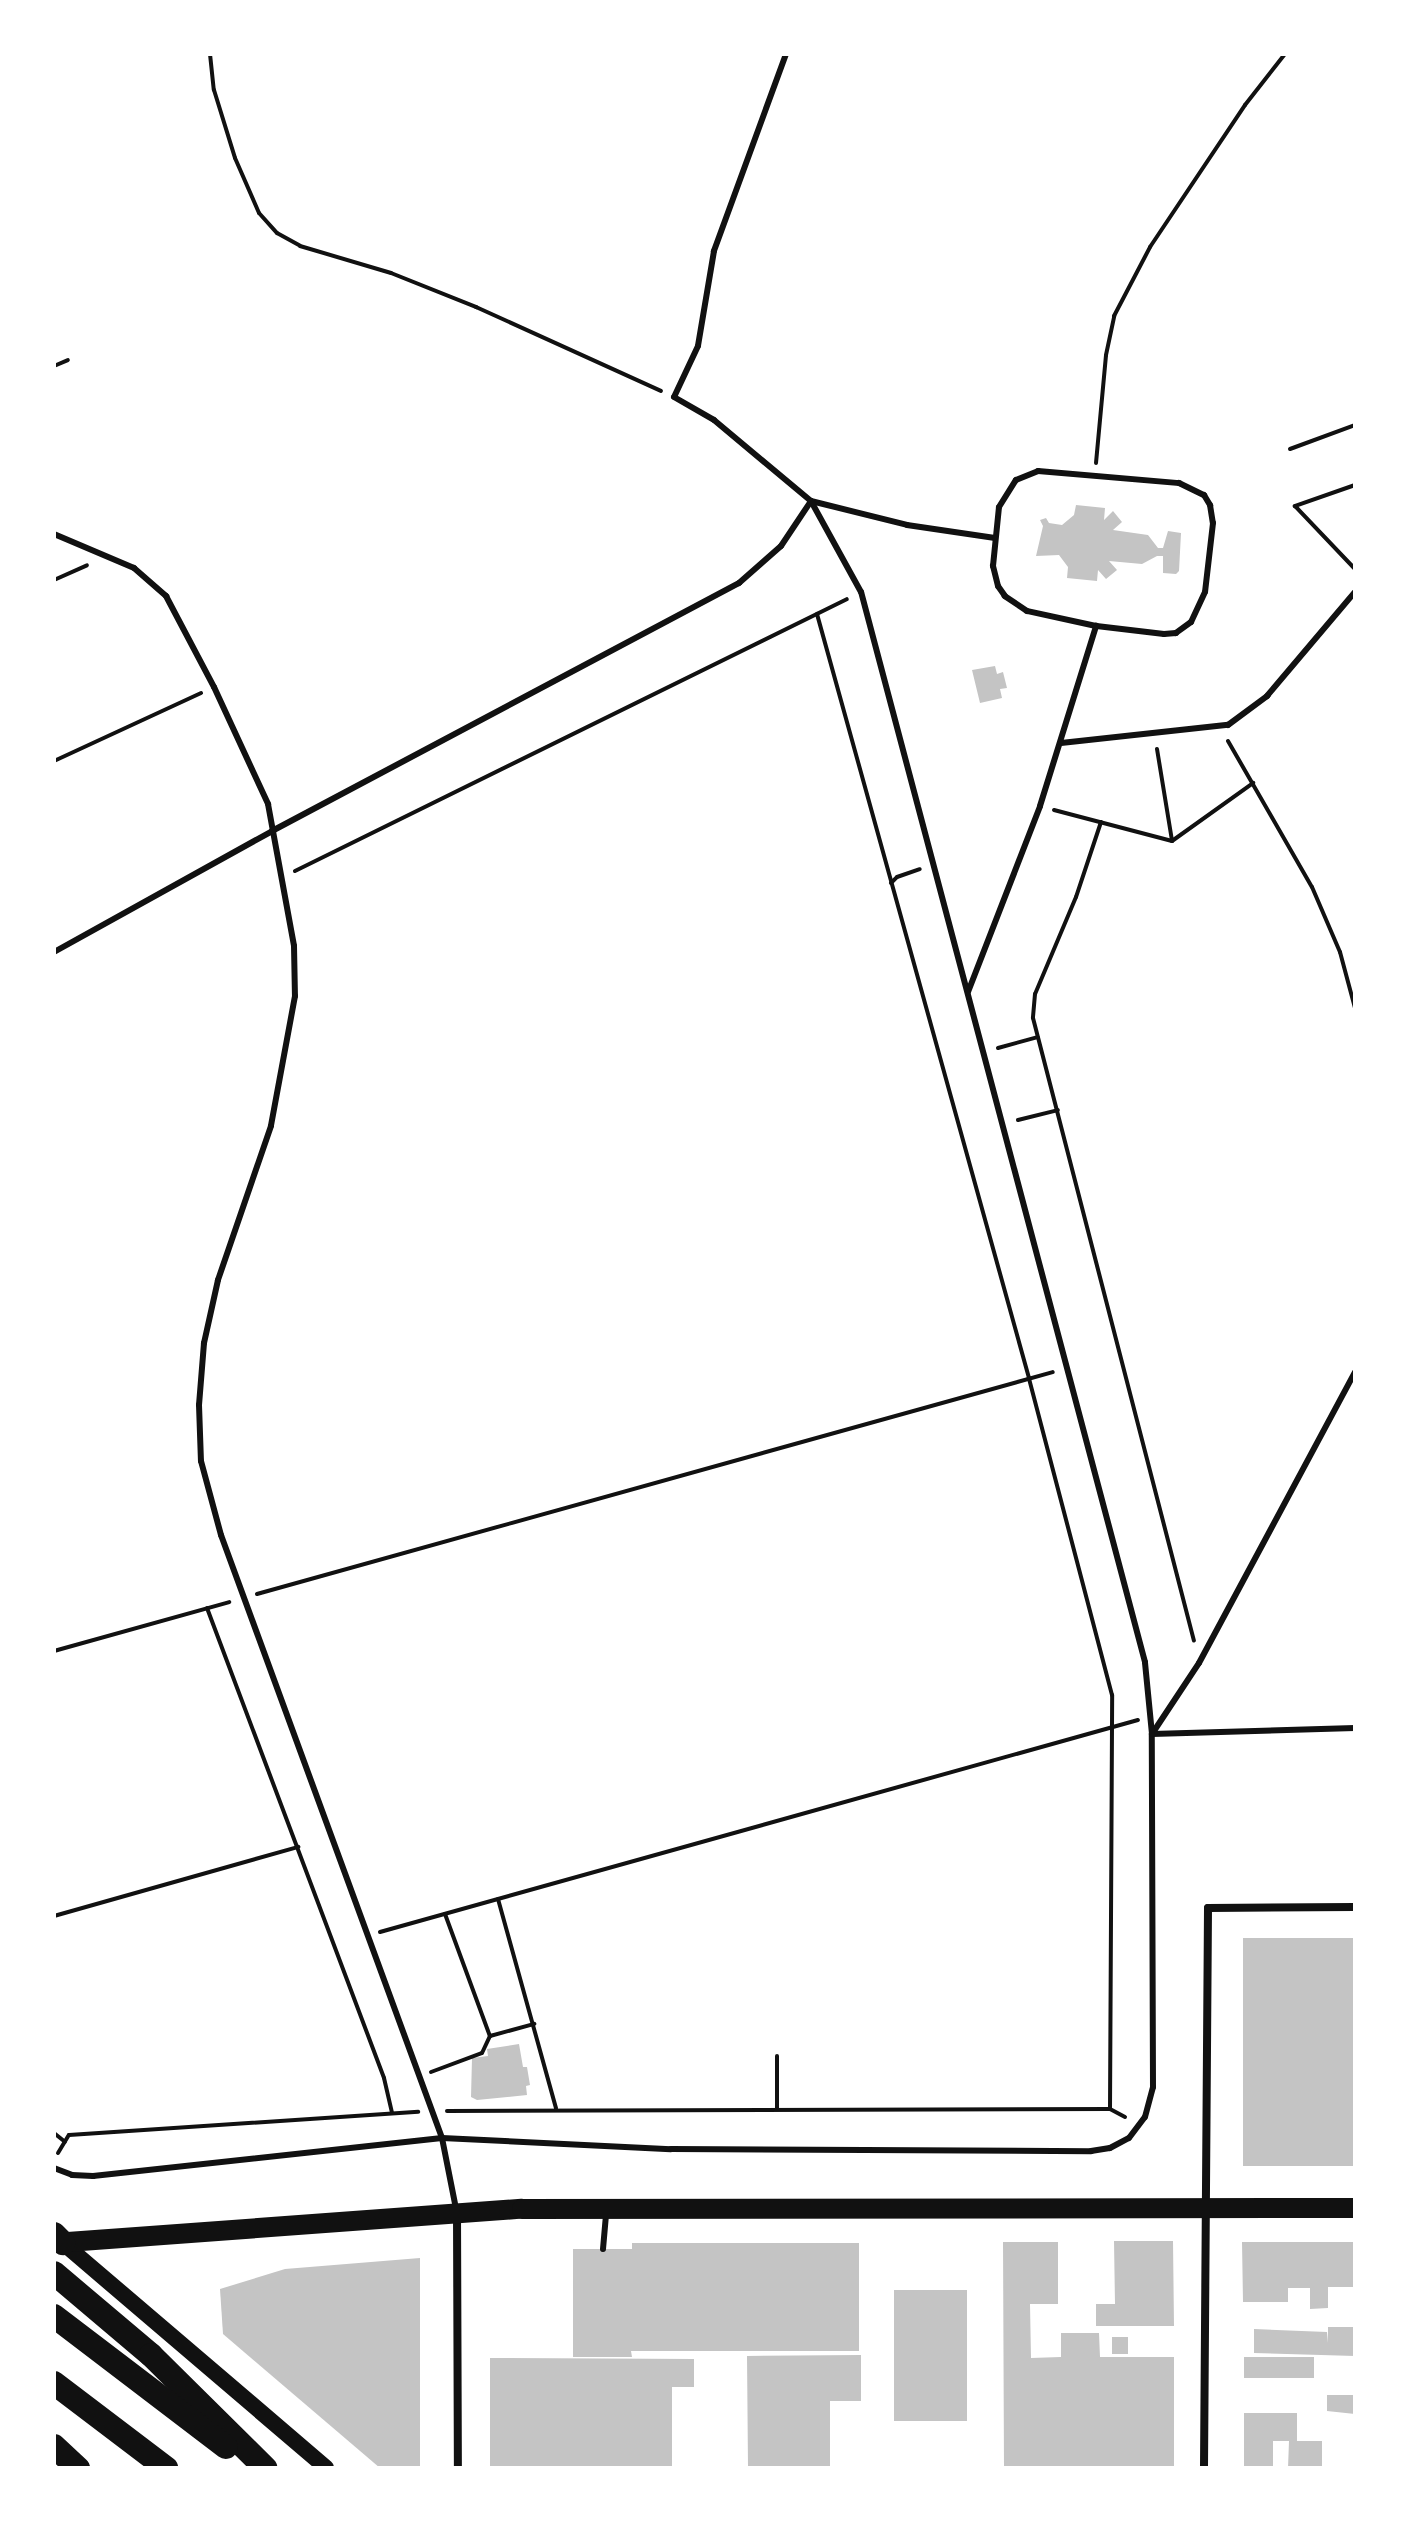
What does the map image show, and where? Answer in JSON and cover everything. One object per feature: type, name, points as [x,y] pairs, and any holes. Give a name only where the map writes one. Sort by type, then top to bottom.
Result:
[{"type":"highway","points":[[54,2273],[151,2355],[265,2468]]},
{"type":"highway","points":[[54,2316],[253,2468]]},
{"type":"highway","points":[[54,2383],[166,2468]]},
{"type":"highway","points":[[54,2446],[78,2468]]},
{"type":"main road","points":[[57,2240],[457,2212],[1355,2208]]},
{"type":"main road","points":[[57,2240],[326,2468]]},
{"type":"street","points":[[1204,2468],[1203,2208],[1208,1908],[1355,1907]]},
{"type":"street","points":[[457,2212],[458,2468]]},
{"type":"lane","points":[[54,2168],[72,2175],[93,2176],[442,2138],[671,2149],[1091,2151],[1119,2144],[1140,2125],[1149,2108],[1153,2087],[1152,1716],[1145,1662],[861,592],[811,501],[714,420],[674,397],[698,346],[714,251],[786,54]]},
{"type":"lane","points":[[1038,471],[1190,485],[1210,505],[1213,523],[1205,592],[1191,622],[1176,633],[1164,634],[1096,626],[1027,611],[1005,596],[994,577],[995,538],[999,507],[1016,480],[1038,471]]},
{"type":"lane","points":[[811,501],[907,525],[995,538]]},
{"type":"lane","points":[[54,952],[272,831],[739,583],[781,546],[811,501]]},
{"type":"lane","points":[[54,534],[106,553],[157,584],[175,608],[264,791],[294,946],[295,996],[271,1126],[211,1309],[199,1390],[198,1433],[203,1475],[244,1598],[442,2138],[457,2212]]},
{"type":"lane","points":[[1061,743],[1221,729],[1267,696],[1355,592]]},
{"type":"lane","points":[[968,992],[1040,806],[1096,626]]},
{"type":"lane","points":[[1152,1734],[1199,1663],[1355,1372]]},
{"type":"lane","points":[[1152,1734],[1355,1728]]},
{"type":"lane","points":[[603,2249],[606,2210]]},
{"type":"path","points":[[210,54],[214,90],[235,158],[259,213],[277,233],[300,246],[391,273],[476,307],[674,397]]},
{"type":"path","points":[[1095,474],[1106,355],[1114,316],[1150,247],[1245,105],[1285,54]]},
{"type":"path","points":[[54,366],[68,360]]},
{"type":"path","points":[[1290,449],[1355,425]]},
{"type":"path","points":[[1355,485],[1295,506],[1355,569]]},
{"type":"path","points":[[54,580],[106,553]]},
{"type":"path","points":[[279,879],[861,592]]},
{"type":"path","points":[[54,2159],[69,2135],[392,2112],[556,2108],[1110,2109],[1112,1695],[1029,1378],[817,614]]},
{"type":"path","points":[[54,761],[214,687]]},
{"type":"path","points":[[1221,729],[1312,887],[1340,952],[1355,1008]]},
{"type":"path","points":[[1154,733],[1172,841]]},
{"type":"path","points":[[1172,841],[1253,783]]},
{"type":"path","points":[[1040,806],[1172,841]]},
{"type":"path","points":[[1101,822],[1076,897],[1035,994],[1033,1018],[1199,1663]]},
{"type":"path","points":[[891,883],[897,877],[934,864]]},
{"type":"path","points":[[984,1052],[1038,1037]]},
{"type":"path","points":[[1003,1124],[1058,1110]]},
{"type":"path","points":[[54,1651],[1067,1369]]},
{"type":"path","points":[[207,1608],[384,2078],[392,2112]]},
{"type":"path","points":[[369,1935],[1152,1716]]},
{"type":"path","points":[[54,1916],[298,1847]]},
{"type":"path","points":[[498,1899],[556,2108]]},
{"type":"path","points":[[419,2076],[482,2053],[490,2036],[445,1914]]},
{"type":"path","points":[[490,2036],[534,2024]]},
{"type":"path","points":[[777,2056],[777,2108]]},
{"type":"path","points":[[54,2133],[65,2142]]},
{"type":"building","points":[[1076,505],[1105,508],[1104,520],[1113,511],[1122,522],[1113,530],[1148,535],[1158,548],[1163,548],[1168,531],[1181,533],[1179,571],[1176,574],[1163,573],[1163,556],[1157,556],[1142,564],[1109,561],[1117,570],[1106,579],[1098,570],[1097,581],[1067,578],[1068,567],[1059,555],[1036,556],[1043,526],[1040,520],[1046,518],[1049,523],[1062,525],[1074,515]]},
{"type":"building","points":[[995,666],[997,674],[1003,672],[1007,688],[1000,689],[1002,698],[980,703],[972,670]]},
{"type":"building","points":[[1243,1938],[1355,1938],[1355,2166],[1243,2166]]},
{"type":"building","points":[[519,2044],[530,2085],[526,2086],[527,2095],[477,2100],[471,2097],[472,2058],[488,2056],[487,2049]]},
{"type":"building","points":[[1114,2241],[1173,2241],[1174,2326],[1096,2326],[1096,2304],[1115,2304]]},
{"type":"building","points":[[1003,2242],[1058,2242],[1058,2304],[1030,2304],[1031,2358],[1061,2357],[1061,2333],[1099,2333],[1100,2357],[1174,2357],[1174,2468],[1004,2468]]},
{"type":"building","points":[[1242,2242],[1355,2242],[1355,2287],[1328,2287],[1328,2308],[1310,2309],[1310,2288],[1288,2288],[1288,2302],[1243,2302]]},
{"type":"building","points":[[632,2243],[859,2243],[859,2351],[631,2351],[632,2357],[573,2357],[573,2249],[632,2249]]},
{"type":"building","points":[[420,2258],[420,2468],[380,2468],[223,2334],[220,2289],[285,2269]]},
{"type":"building","points":[[894,2290],[967,2290],[967,2421],[894,2421]]},
{"type":"building","points":[[1328,2327],[1355,2327],[1355,2356],[1254,2353],[1254,2329],[1327,2332],[1328,2343]]},
{"type":"building","points":[[1112,2337],[1128,2337],[1128,2354],[1112,2354]]},
{"type":"building","points":[[861,2355],[861,2401],[830,2401],[830,2468],[748,2468],[747,2356]]},
{"type":"building","points":[[1244,2357],[1314,2357],[1314,2378],[1244,2378]]},
{"type":"building","points":[[490,2358],[694,2359],[694,2387],[672,2387],[672,2468],[490,2468]]},
{"type":"building","points":[[1327,2395],[1355,2395],[1355,2414],[1327,2411]]},
{"type":"building","points":[[1244,2413],[1297,2413],[1297,2441],[1322,2441],[1322,2468],[1288,2468],[1289,2441],[1273,2441],[1273,2468],[1244,2468]]}]
